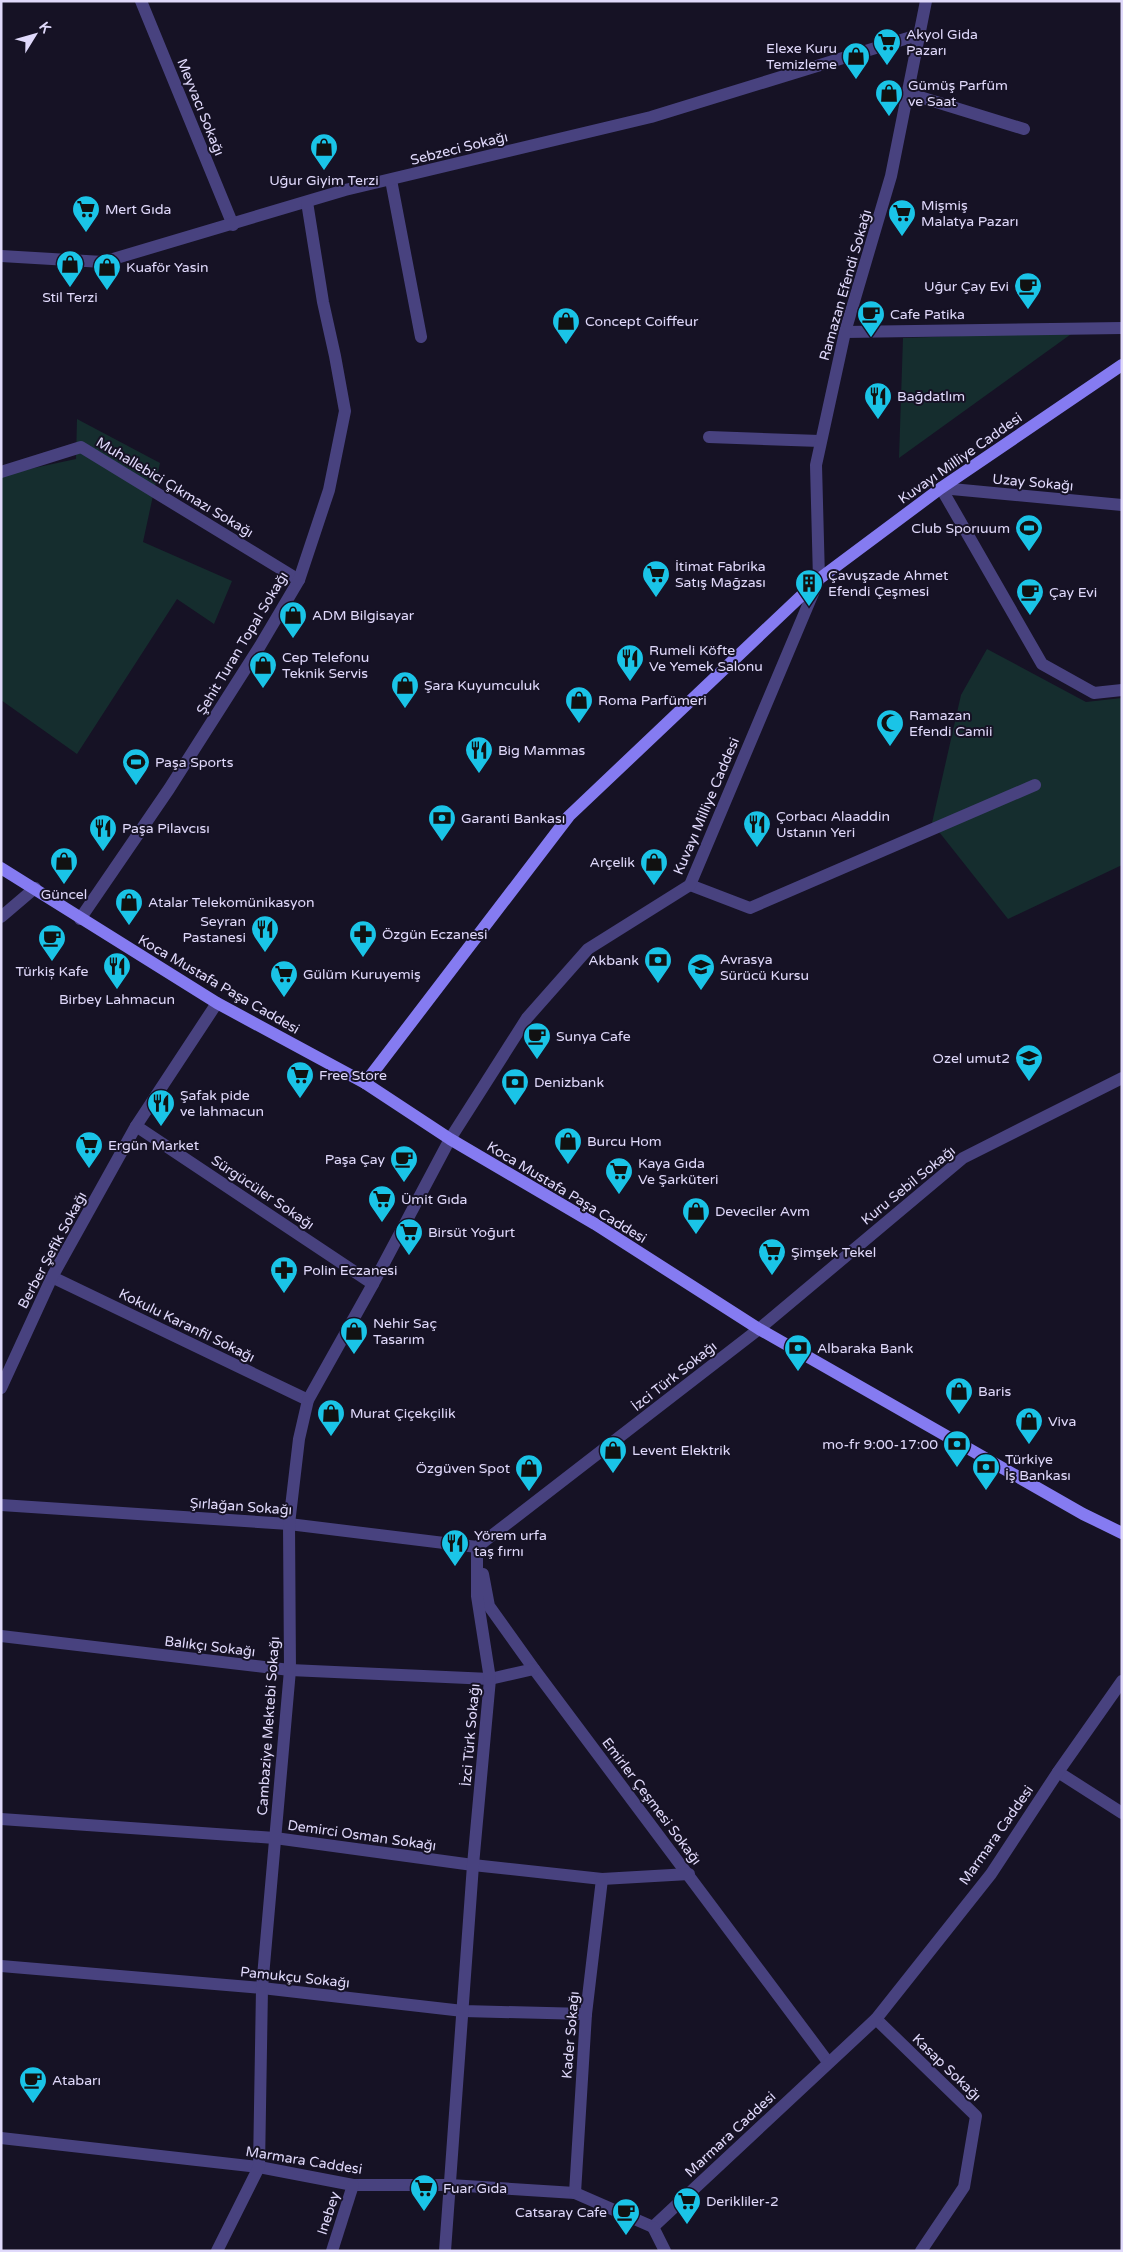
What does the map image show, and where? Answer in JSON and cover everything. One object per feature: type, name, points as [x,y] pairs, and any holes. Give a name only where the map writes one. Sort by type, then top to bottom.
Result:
[{"type":"street","name":"Meyvacı Sokağı","points":[[141,1],[233,225]]},
{"type":"street","name":"Ramazan Efendi Sokağı","points":[[818,578],[816,465],[820,441],[845,332],[892,176],[926,1]]},
{"type":"street","name":"Sebzeci Sokağı","points":[[1,256],[103,262],[233,225],[345,190],[651,117],[921,34]]},
{"type":"street","points":[[908,93],[1024,129]]},
{"type":"street","points":[[391,180],[421,337]]},
{"type":"street","name":"Şehit Turan Topal Sokağı","points":[[80,919],[169,789],[260,646],[299,580],[329,490],[344,411],[335,356],[323,302],[307,202]]},
{"type":"street","points":[[845,332],[1122,328]]},
{"type":"street","name":"Kuvayı Milliye Caddesi","points":[[365,1083],[569,816],[818,578],[941,488],[1122,365]]},
{"type":"street","points":[[708,437],[820,441]]},
{"type":"street","name":"Muhallebici Çıkmazı Sokağı","points":[[1,472],[81,447],[299,580]]},
{"type":"street","points":[[941,488],[1042,664],[1094,693],[1122,690]]},
{"type":"street","name":"Uzay Sokağı","points":[[941,488],[1122,505]]},
{"type":"street","name":"Kuvayı Milliye Caddesi","points":[[450,1139],[527,1018],[588,949],[690,885],[818,578]]},
{"type":"street","points":[[690,885],[750,908],[1035,785]]},
{"type":"street","name":"Koca Mustafa Paşa Caddesi","points":[[1,868],[217,1003],[365,1083],[450,1139],[595,1224],[759,1329],[1083,1514],[1122,1534]]},
{"type":"street","points":[[1,917],[35,888]]},
{"type":"street","name":"Berber Şefik Sokağı","points":[[1,1388],[52,1277],[136,1126],[217,1003]]},
{"type":"street","name":"Kuru Sebil Sokağı","points":[[759,1329],[963,1158],[1122,1078]]},
{"type":"street","name":"Sürgücüler Sokağı","points":[[136,1126],[373,1284]]},
{"type":"street","name":"Cambaziye Mektebi Sokağı","points":[[217,2251],[259,2167],[262,1988],[290,1670],[289,1524],[299,1439],[308,1400],[373,1284],[450,1139]]},
{"type":"street","name":"Kokulu Karanfil Sokağı","points":[[52,1277],[308,1400]]},
{"type":"street","name":"İzci Türk Sokağı","points":[[445,2251],[473,1865],[490,1679],[477,1596],[477,1547],[759,1329]]},
{"type":"street","name":"Şırlağan Sokağı","points":[[1,1506],[289,1524],[477,1547]]},
{"type":"street","name":"Emirler Çeşmesi Sokağı","points":[[477,1547],[489,1606],[828,2062]]},
{"type":"street","name":"Balıkçı Sokağı","points":[[1,1636],[290,1670],[490,1679],[534,1669]]},
{"type":"street","name":"Marmara Caddesi","points":[[1,2138],[259,2167],[353,2184],[450,2185],[575,2193],[653,2227],[876,2019],[991,1874],[1058,1772],[1122,1681]]},
{"type":"street","points":[[1058,1772],[1122,1813]]},
{"type":"street","name":"Demirci Osman Sokağı","points":[[1,1819],[275,1838],[473,1865],[602,1879],[689,1874]]},
{"type":"street","name":"Kader Sokağı","points":[[575,2193],[586,2014],[602,1879]]},
{"type":"street","name":"Pamukçu Sokağı","points":[[1,1966],[262,1988],[463,2010],[586,2014]]},
{"type":"street","name":"Kasap Sokağı","points":[[876,2019],[976,2116],[964,2187],[921,2251]]},
{"type":"street","name":"Inebey","points":[[332,2251],[353,2184]]},
{"type":"street","points":[[653,2227],[665,2251]]},
{"type":"green space","points":[[1074,332],[899,458],[903,338]]},
{"type":"green space","points":[[77,419],[160,463],[143,542],[232,581],[214,624],[177,599],[77,754],[1,700],[1,475],[76,459]]},
{"type":"green space","points":[[987,649],[1086,702],[1122,698],[1122,865],[1008,919],[932,823],[961,695]]},
{"type":"place","name":"Akyol Gida Pazarı","points":[[887,66]]},
{"type":"place","name":"Elexe Kuru Temizleme","points":[[856,80]]},
{"type":"place","name":"Gümüş Parfüm ve Saat","points":[[889,117]]},
{"type":"place","name":"Uğur Giyim Terzi","points":[[324,171]]},
{"type":"place","name":"Mert Gıda","points":[[86,233]]},
{"type":"place","name":"Mişmiş Malatya Pazarı","points":[[902,237]]},
{"type":"place","name":"Stil Terzi","points":[[70,288]]},
{"type":"place","name":"Kuaför Yasin","points":[[107,291]]},
{"type":"place","name":"Uğur Çay Evi","points":[[1028,310]]},
{"type":"place","name":"Cafe Patika","points":[[871,338]]},
{"type":"place","name":"Concept Coiffeur","points":[[566,345]]},
{"type":"place","name":"Bağdatlım","points":[[878,420]]},
{"type":"place","name":"Club Sporıuum","points":[[1029,552]]},
{"type":"place","name":"İtimat Fabrika Satış Mağzası","points":[[656,598]]},
{"type":"place","name":"Çavuşzade Ahmet Efendi Çeşmesi","points":[[809,607]]},
{"type":"place","name":"Çay Evi","points":[[1030,616]]},
{"type":"place","name":"ADM Bilgisayar","points":[[293,639]]},
{"type":"place","name":"Rumeli Köfte Ve Yemek Salonu","points":[[630,682]]},
{"type":"place","name":"Cep Telefonu Teknik Servis","points":[[263,689]]},
{"type":"place","name":"Şara Kuyumculuk","points":[[405,709]]},
{"type":"place","name":"Roma Parfümeri","points":[[579,724]]},
{"type":"place","name":"Ramazan Efendi Camii","points":[[890,747]]},
{"type":"place","name":"Big Mammas","points":[[479,774]]},
{"type":"place","name":"Paşa Sports","points":[[136,786]]},
{"type":"place","name":"Garanti Bankası","points":[[442,842]]},
{"type":"place","name":"Çorbacı Alaaddin Ustanın Yeri","points":[[757,848]]},
{"type":"place","name":"Paşa Pilavcısı","points":[[103,852]]},
{"type":"place","name":"Güncel","points":[[64,885]]},
{"type":"place","name":"Arçelik","points":[[654,886]]},
{"type":"place","name":"Atalar Telekomünikasyon","points":[[129,926]]},
{"type":"place","name":"Seyran Pastanesi","points":[[265,953]]},
{"type":"place","name":"Özgün Eczanesi","points":[[363,958]]},
{"type":"place","name":"Türkiș Kafe","points":[[52,962]]},
{"type":"place","name":"Akbank","points":[[658,984]]},
{"type":"place","name":"Birbey Lahmacun","points":[[117,990]]},
{"type":"place","name":"Avrasya Sürücü Kursu","points":[[701,991]]},
{"type":"place","name":"Gülüm Kuruyemiş","points":[[284,998]]},
{"type":"place","name":"Sunya Cafe","points":[[537,1060]]},
{"type":"place","name":"Ozel umut2","points":[[1029,1082]]},
{"type":"place","name":"Free Store","points":[[300,1099]]},
{"type":"place","name":"Denizbank","points":[[515,1106]]},
{"type":"place","name":"Şafak pide ve lahmacun","points":[[161,1127]]},
{"type":"place","name":"Burcu Hom","points":[[568,1165]]},
{"type":"place","name":"Ergün Market","points":[[89,1169]]},
{"type":"place","name":"Paşa Çay","points":[[404,1183]]},
{"type":"place","name":"Kaya Gıda Ve Şarküteri","points":[[619,1195]]},
{"type":"place","name":"Ümit Gıda","points":[[382,1223]]},
{"type":"place","name":"Deveciler Avm","points":[[696,1235]]},
{"type":"place","name":"Birsüt Yoğurt","points":[[409,1256]]},
{"type":"place","name":"Şimşek Tekel","points":[[772,1276]]},
{"type":"place","name":"Polin Eczanesi","points":[[284,1294]]},
{"type":"place","name":"Nehir Saç Tasarım","points":[[354,1355]]},
{"type":"place","name":"Albaraka Bank","points":[[798,1372]]},
{"type":"place","name":"Baris","points":[[959,1415]]},
{"type":"place","name":"Murat Çiçekçilik","points":[[331,1437]]},
{"type":"place","name":"Viva","points":[[1029,1445]]},
{"type":"place","name":"mo-fr 9:00-17:00","points":[[957,1468]]},
{"type":"place","name":"Levent Elektrik","points":[[613,1474]]},
{"type":"place","name":"Türkiye İş Bankası","points":[[986,1491]]},
{"type":"place","name":"Özgüven Spot","points":[[529,1492]]},
{"type":"place","name":"Yörem urfa taş fırnı","points":[[455,1567]]},
{"type":"place","name":"Atabarı","points":[[33,2104]]},
{"type":"place","name":"Fuar Gıda","points":[[424,2212]]},
{"type":"place","name":"Derikliler-2","points":[[687,2225]]},
{"type":"place","name":"Catsaray Cafe","points":[[626,2236]]}]
